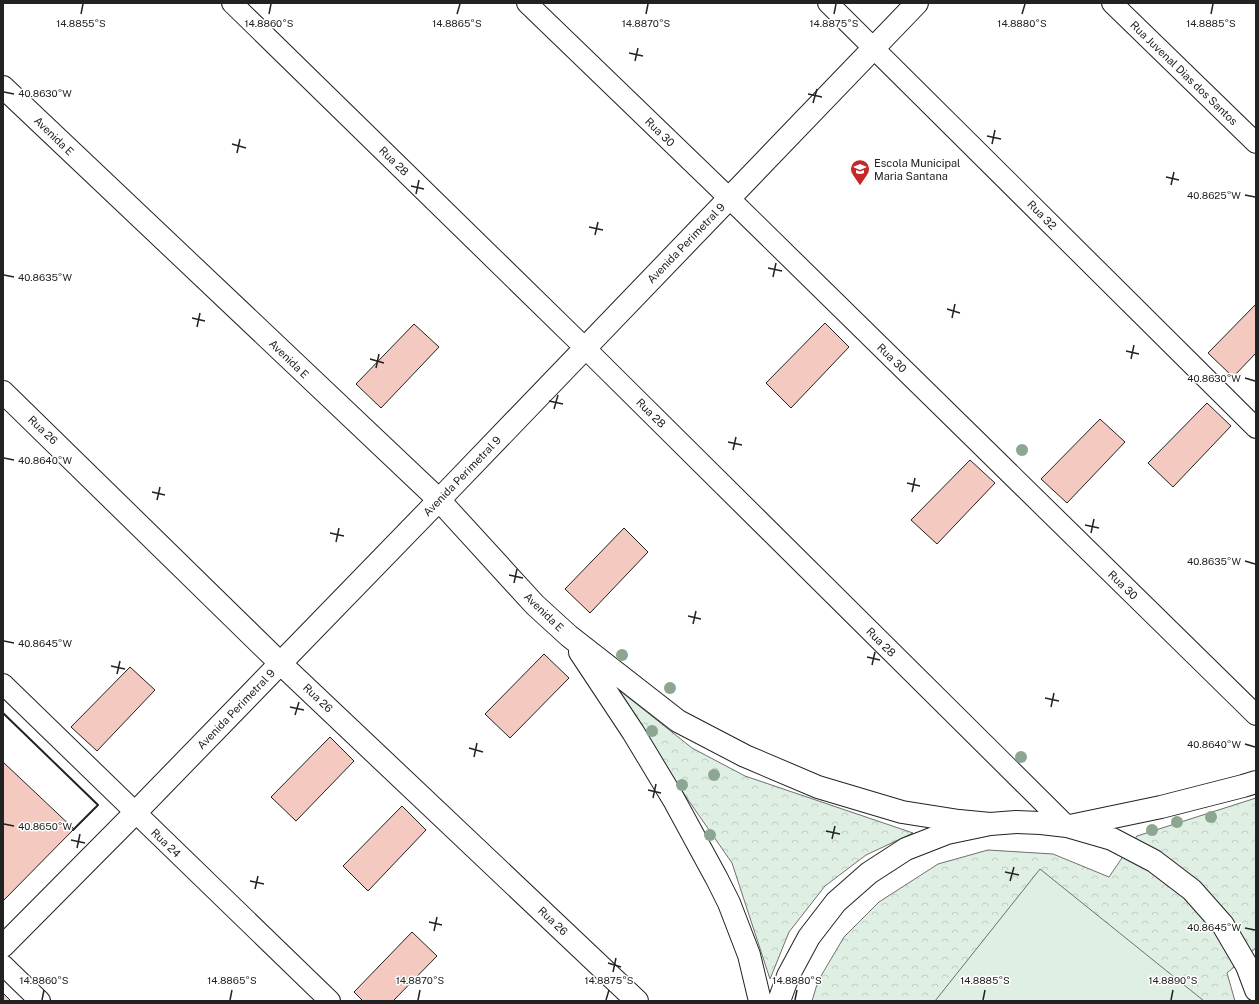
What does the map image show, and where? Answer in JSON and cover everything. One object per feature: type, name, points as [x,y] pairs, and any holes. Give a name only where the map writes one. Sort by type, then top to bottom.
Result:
[{"type":"street","name":"Rua 28","points":[[232,3],[585,348],[1067,826]]},
{"type":"street","name":"Rua 30","points":[[527,3],[1256,715]]},
{"type":"street","name":"Rua 32","points":[[828,3],[1256,428]]},
{"type":"street","name":"Avenida Perimetral 9","points":[[3,946],[135,813],[917,3]]},
{"type":"street","name":"Rua Juvenal Dias dos Santos","points":[[1112,3],[1256,143]]},
{"type":"street","name":"Avenida E","points":[[3,87],[438,500],[535,605],[569,636]]},
{"type":"street","name":"Rua 26","points":[[3,392],[280,663],[637,1001]]},
{"type":"street","points":[[569,636],[678,721],[745,756],[818,787],[902,812],[990,824]]},
{"type":"street","points":[[569,636],[633,732],[666,786],[717,879],[729,903],[749,955],[760,1001]]},
{"type":"street","name":"Rua 24","points":[[3,684],[330,1001]]},
{"type":"street","points":[[1067,826],[1161,807],[1256,782]]},
{"type":"street","points":[[779,1001],[788,976],[809,937],[836,902],[869,872],[906,849],[947,833],[990,824],[1016,822],[1067,826],[1112,839],[1154,861],[1192,890],[1223,925],[1247,966],[1256,990]]},
{"type":"street","points":[[3,965],[40,1001]]},
{"type":"green space","points":[[619,690],[692,748],[745,776],[913,833],[866,855],[825,886],[789,932],[770,979],[732,863],[666,768]]},
{"type":"green space","points":[[1256,798],[1256,948],[1227,973],[1235,1001],[812,1001],[818,981],[844,937],[879,902],[938,864],[988,850],[1053,854],[1109,877],[1137,836]]},
{"type":"green space","points":[[1040,869],[1204,1001],[935,1001]]},
{"type":"building","points":[[1256,304],[1256,353],[1233,377],[1208,353]]},
{"type":"building","points":[[825,323],[849,347],[791,408],[766,383]]},
{"type":"building","points":[[414,324],[439,347],[381,408],[356,384]]},
{"type":"building","points":[[1207,403],[1231,426],[1173,487],[1148,463]]},
{"type":"building","points":[[1100,419],[1125,442],[1067,503],[1041,479]]},
{"type":"building","points":[[970,460],[995,483],[937,544],[911,520]]},
{"type":"building","points":[[624,528],[648,552],[590,613],[565,589]]},
{"type":"building","points":[[544,654],[569,678],[510,738],[485,714]]},
{"type":"building","points":[[130,667],[155,690],[97,751],[71,727]]},
{"type":"building","points":[[330,737],[354,761],[296,821],[271,797]]},
{"type":"building","points":[[3,762],[74,829],[3,901]]},
{"type":"building","points":[[402,806],[426,830],[368,891],[343,866]]},
{"type":"building","points":[[412,932],[437,956],[393,1001],[363,1001],[354,992]]},
{"type":"building","points":[[3,993],[11,1001],[3,1001]]},
{"type":"wall","points":[[3,713],[98,805],[73,830]]},
{"type":"place","name":"Escola Municipal Maria Santana","points":[[860,186]]}]
